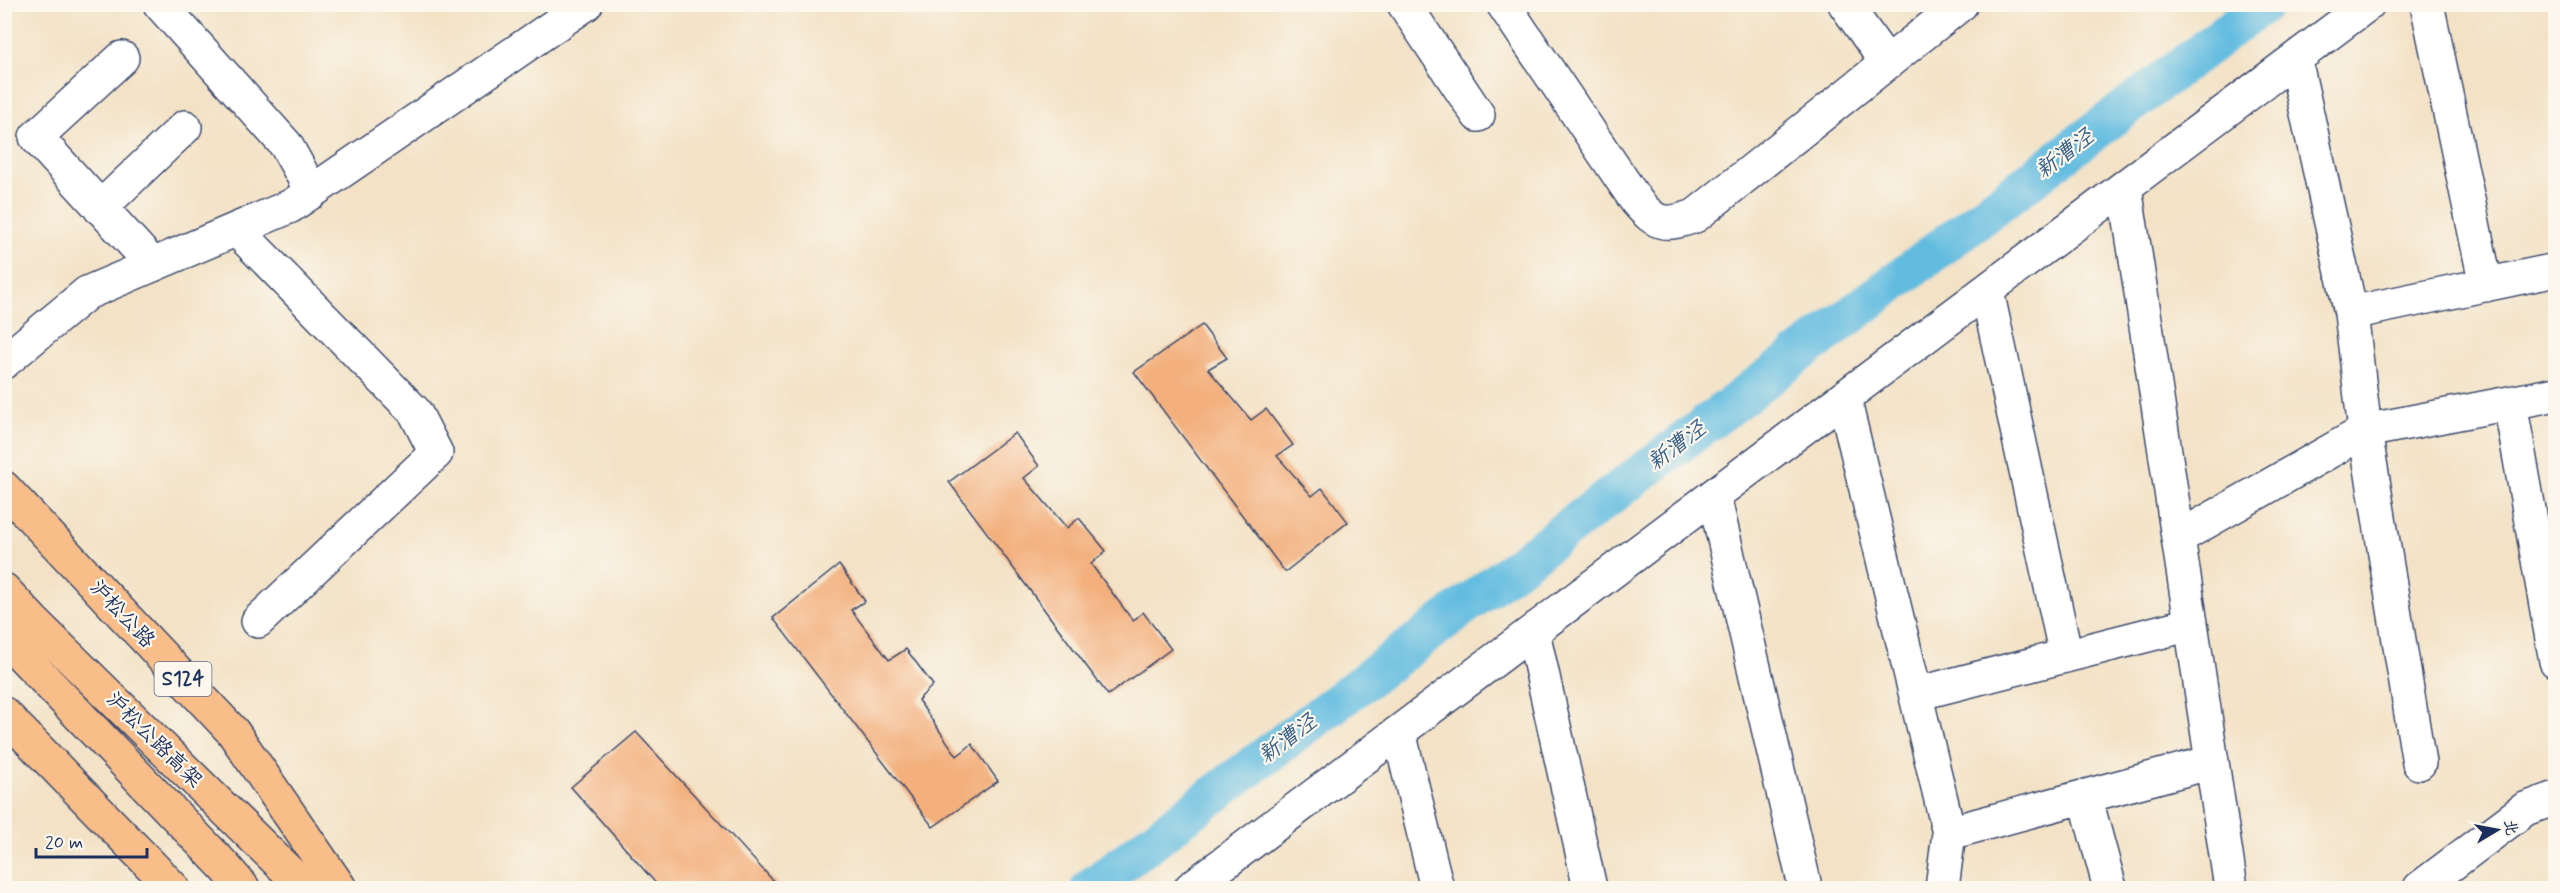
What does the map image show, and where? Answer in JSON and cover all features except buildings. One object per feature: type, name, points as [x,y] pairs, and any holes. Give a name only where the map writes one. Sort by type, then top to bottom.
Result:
[{"type":"main road","name":"沪松公路","points":[[4,488],[233,732],[340,888]]},
{"type":"main road","name":"沪松公路高架","points":[[4,590],[305,888]]},
{"type":"main road","name":"沪松公路高架","points":[[4,637],[243,888]]},
{"type":"main road","points":[[4,714],[173,888]]},
{"type":"street","points":[[160,4],[286,145],[312,192]]},
{"type":"street","points":[[4,362],[87,293],[291,206],[586,4]]},
{"type":"street","points":[[1404,4],[1478,115]]},
{"type":"street","points":[[1503,4],[1637,202],[1651,218],[1672,224],[1695,216],[1961,4]]},
{"type":"street","points":[[1845,4],[1887,63]]},
{"type":"street","points":[[1191,888],[2368,4]]},
{"type":"street","points":[[2427,4],[2486,285]]},
{"type":"street","points":[[122,58],[36,137],[153,265]]},
{"type":"street","points":[[2295,60],[2351,313],[2365,431],[2419,763]]},
{"type":"street","points":[[100,207],[185,127]]},
{"type":"street","points":[[2125,188],[2231,888]]},
{"type":"street","points":[[237,230],[415,412],[436,453],[258,621]]},
{"type":"street","points":[[2351,313],[2556,270]]},
{"type":"street","points":[[1988,291],[2066,656]]},
{"type":"street","points":[[2178,538],[2365,431],[2556,394]]},
{"type":"street","points":[[1844,398],[1949,832],[1942,888]]},
{"type":"street","points":[[2510,403],[2556,661]]},
{"type":"street","points":[[1714,496],[1796,886]]},
{"type":"street","points":[[1916,694],[2191,624]]},
{"type":"street","points":[[1533,632],[1590,888]]},
{"type":"street","points":[[1399,732],[1437,888]]},
{"type":"street","points":[[1949,832],[2212,762]]},
{"type":"street","points":[[2085,796],[2110,888]]},
{"type":"street","points":[[2420,888],[2525,809],[2556,798]]},
{"type":"waterway","name":"新漕泾","points":[[1090,888],[2264,4]]}]
